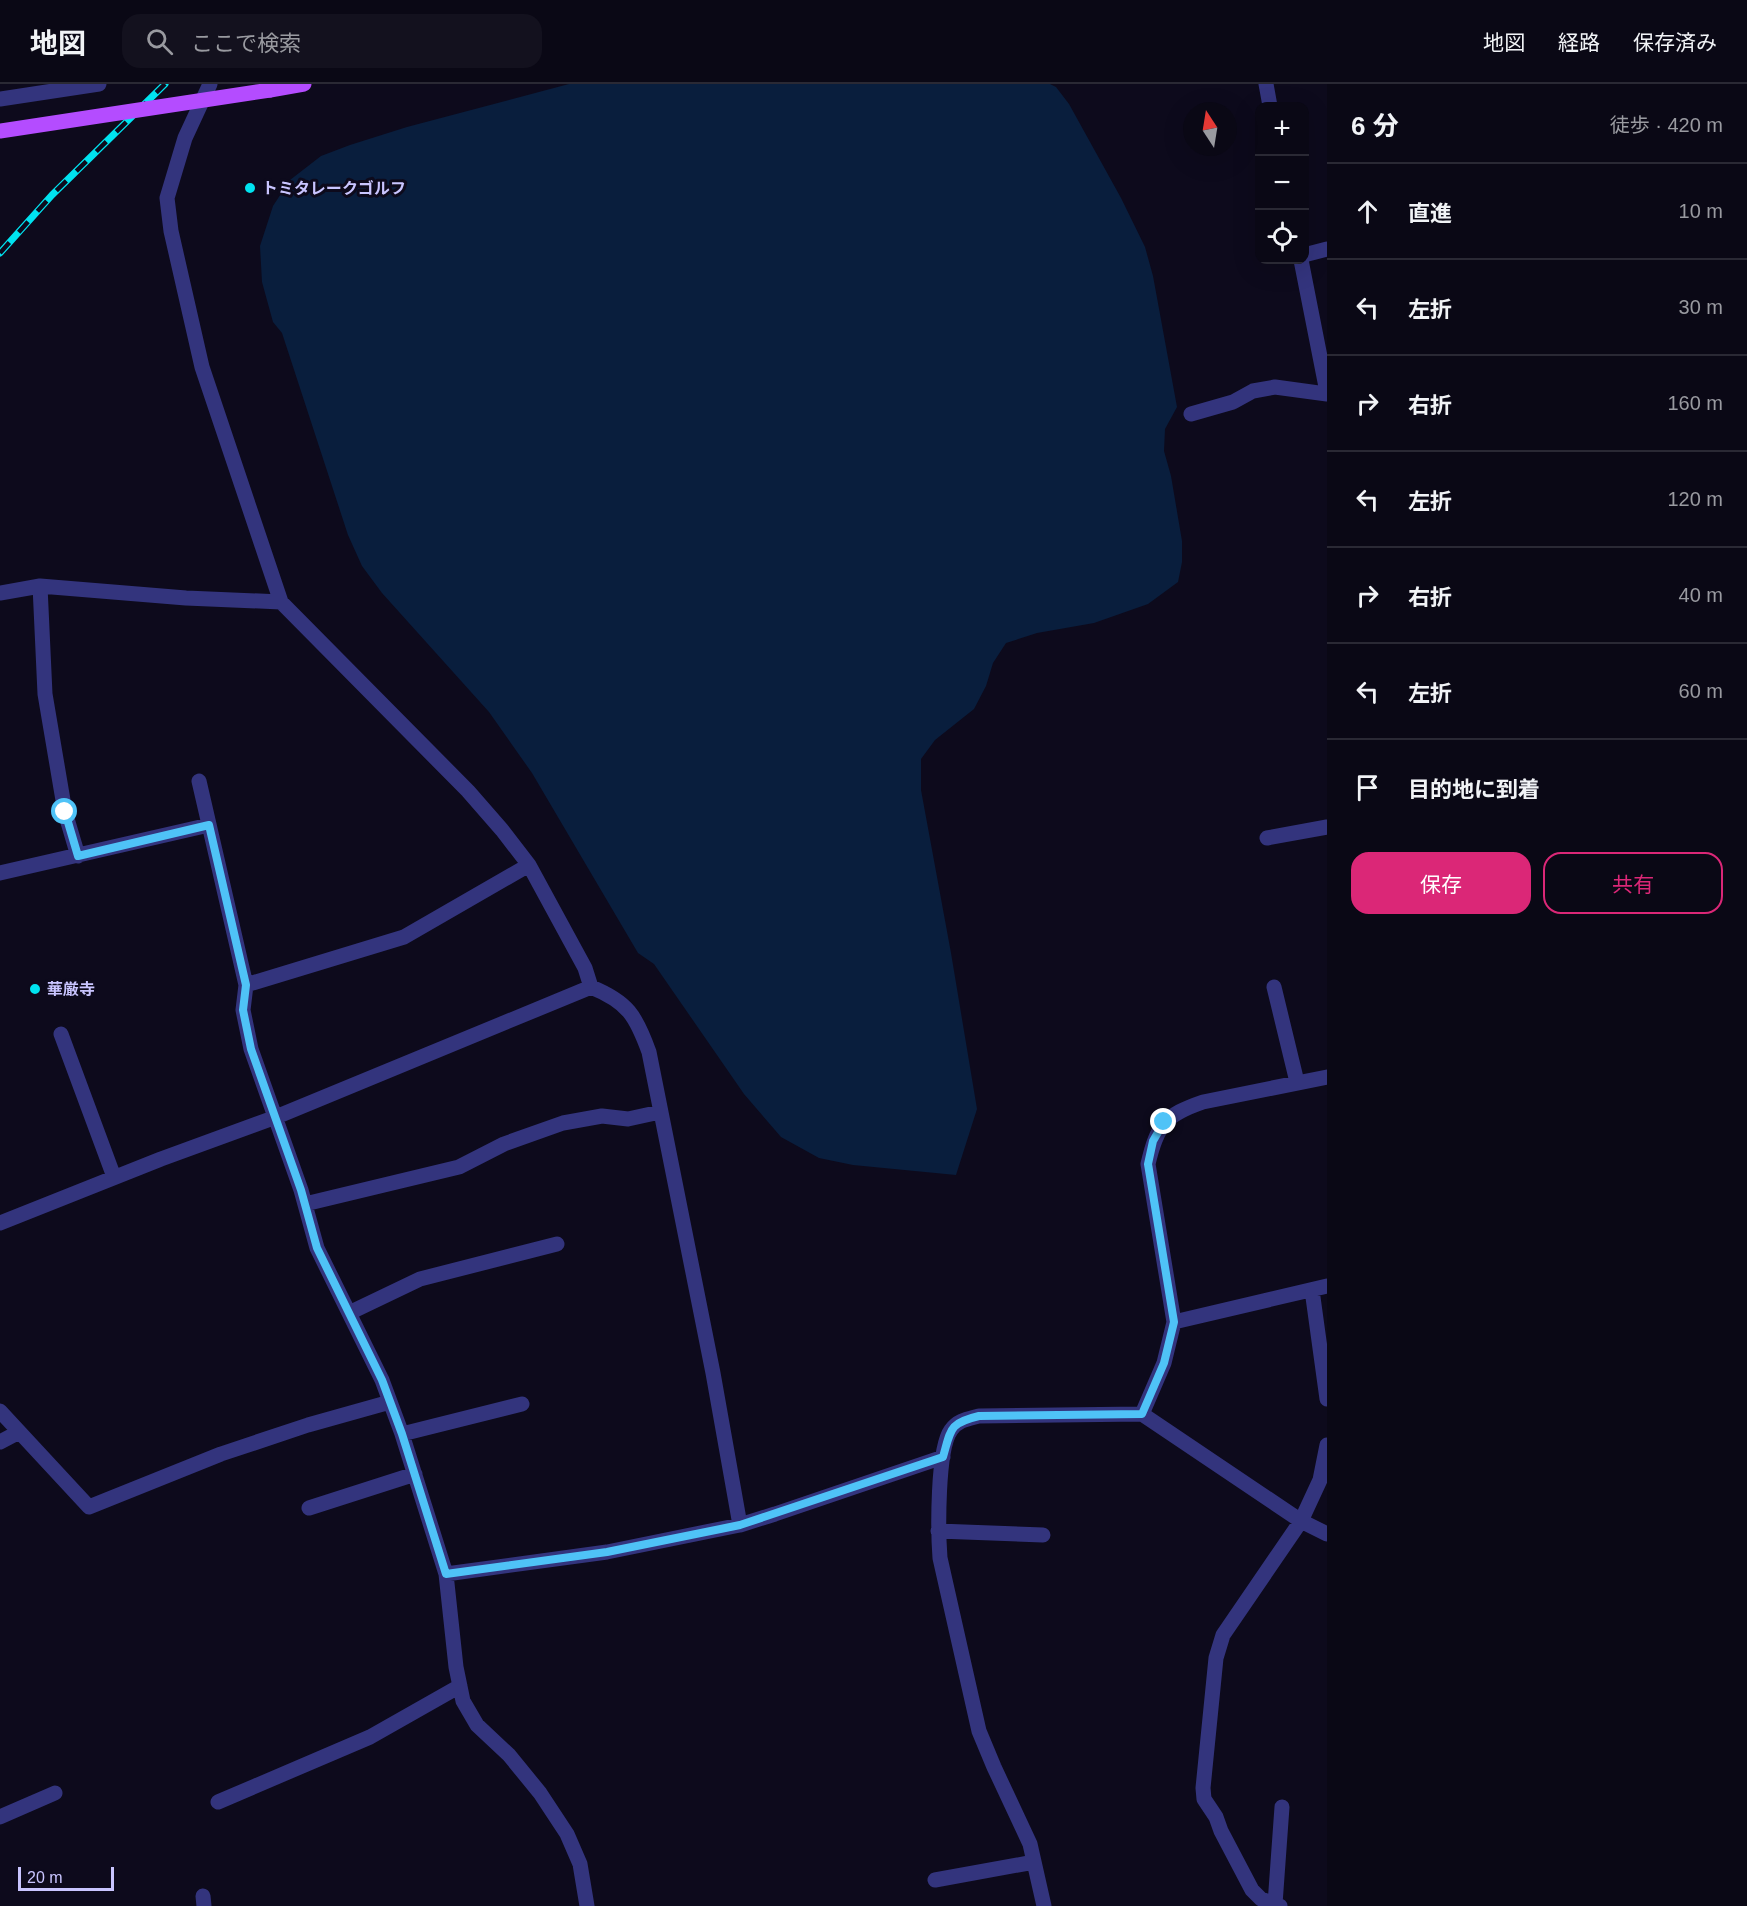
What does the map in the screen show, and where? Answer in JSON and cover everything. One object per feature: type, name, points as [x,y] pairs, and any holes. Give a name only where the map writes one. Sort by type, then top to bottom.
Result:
[{"type":"main road","points":[[0,131],[304,84]]},
{"type":"street","points":[[0,99],[99,84]]},
{"type":"street","points":[[210,84],[185,138],[167,198],[171,231],[202,367],[281,602],[468,791],[529,865],[585,969],[591,987]]},
{"type":"street","points":[[1266,84],[1269,102]]},
{"type":"street","points":[[1309,254],[1327,249]]},
{"type":"street","points":[[1191,414],[1233,402],[1253,391],[1275,387],[1327,393],[1301,264]]},
{"type":"street","points":[[0,593],[40,585],[281,602]]},
{"type":"street","points":[[40,585],[45,694],[65,812],[78,856]]},
{"type":"street","points":[[199,781],[246,985],[243,1010],[251,1049],[305,1204],[317,1248],[382,1380],[402,1434],[446,1574],[456,1667],[463,1701],[477,1725],[509,1755],[528,1778],[567,1834],[580,1864],[587,1906]]},
{"type":"street","points":[[0,873],[209,825]]},
{"type":"street","points":[[1267,838],[1327,827]]},
{"type":"street","points":[[246,985],[404,937],[529,865]]},
{"type":"street","points":[[0,1223],[114,1177],[276,1117],[591,987],[608,994],[630,1011],[649,1052],[713,1373],[740,1525]]},
{"type":"street","points":[[1274,987],[1297,1083]]},
{"type":"street","points":[[61,1034],[114,1177]]},
{"type":"street","points":[[1142,1414],[1164,1363],[1174,1322],[1148,1164],[1153,1141],[1164,1122],[1183,1109],[1203,1102],[1327,1077]]},
{"type":"street","points":[[305,1204],[459,1167],[504,1144],[563,1123],[602,1116],[628,1119],[660,1112]]},
{"type":"street","points":[[349,1313],[420,1279],[557,1244]]},
{"type":"street","points":[[1174,1322],[1327,1286]]},
{"type":"street","points":[[1312,1290],[1327,1399]]},
{"type":"street","points":[[0,1412],[89,1507],[220,1454],[308,1425],[390,1402]]},
{"type":"street","points":[[402,1434],[522,1404]]},
{"type":"street","points":[[1044,1906],[1030,1844],[979,1731],[940,1558],[938,1530],[943,1457],[950,1430],[961,1420],[979,1416],[1142,1414],[1301,1521],[1327,1534]]},
{"type":"street","points":[[0,1442],[19,1432]]},
{"type":"street","points":[[1282,1807],[1278,1905],[1261,1899],[1252,1890],[1216,1817],[1204,1800],[1203,1788],[1216,1658],[1223,1635],[1301,1521],[1320,1480],[1327,1445]]},
{"type":"street","points":[[446,1574],[607,1552],[740,1525],[943,1457]]},
{"type":"street","points":[[309,1508],[415,1474]]},
{"type":"street","points":[[938,1530],[1043,1535]]},
{"type":"street","points":[[218,1802],[370,1737],[460,1686]]},
{"type":"street","points":[[0,1817],[55,1793]]},
{"type":"street","points":[[935,1880],[1034,1862]]},
{"type":"water","points":[[569,84],[1050,84],[1056,87],[1069,104],[1121,198],[1145,247],[1153,276],[1177,407],[1165,429],[1164,451],[1171,476],[1182,541],[1182,562],[1178,582],[1148,604],[1094,623],[1037,633],[1006,643],[993,663],[986,686],[974,709],[935,740],[921,759],[921,790],[977,1109],[956,1175],[853,1165],[819,1158],[781,1137],[744,1094],[654,964],[638,953],[532,773],[489,712],[382,593],[362,566],[348,535],[282,333],[273,322],[262,282],[260,246],[273,206],[290,180],[321,156],[407,127]]},
{"type":"railway","points":[[0,253],[52,195],[165,84]]},
{"type":"place","name":"トミタレークゴルフ","points":[[250,188]]},
{"type":"place","name":"華厳寺","points":[[35,989]]},
{"type":"route","points":[[65,812],[78,856],[209,825],[246,985],[243,1010],[251,1049],[301,1190],[317,1248],[382,1380],[402,1434],[446,1574],[607,1552],[740,1525],[943,1457],[950,1430],[961,1420],[979,1416],[1142,1414],[1164,1363],[1174,1322],[1148,1164],[1153,1141],[1164,1122]]}]
